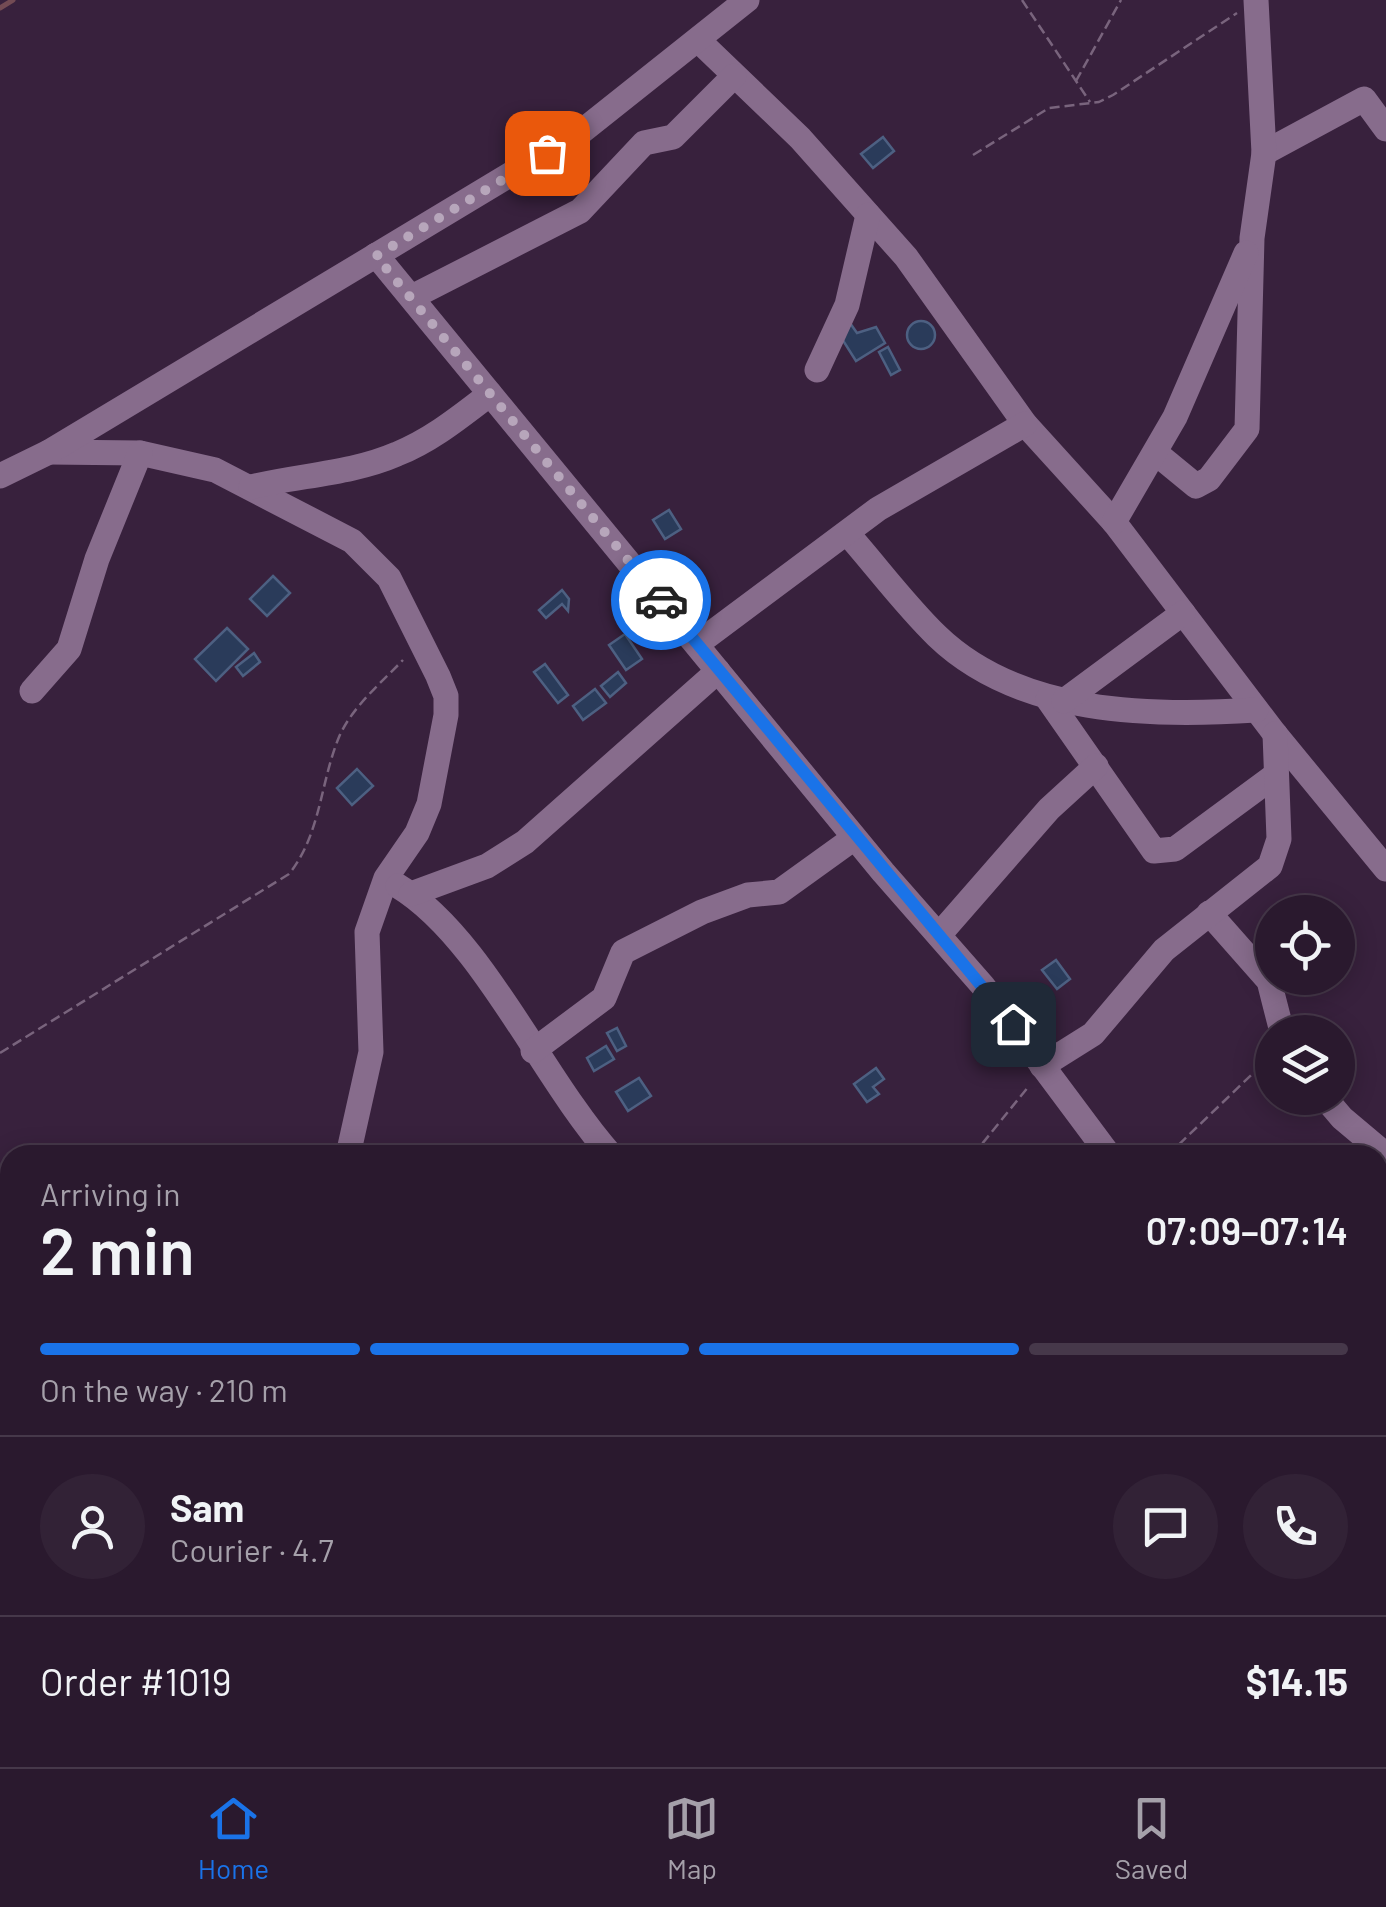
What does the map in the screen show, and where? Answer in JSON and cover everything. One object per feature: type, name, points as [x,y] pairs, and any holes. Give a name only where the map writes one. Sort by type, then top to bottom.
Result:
[{"type":"street","points":[[0,476],[49,452],[581,132],[699,42],[746,0]]},
{"type":"street","points":[[1157,454],[1196,486],[1209,480],[1244,436],[1252,238],[1264,154],[1256,0]]},
{"type":"street","points":[[699,42],[800,138],[906,257],[1025,424],[1114,522],[1256,710],[1386,870]]},
{"type":"street","points":[[412,297],[580,211],[644,143],[673,137],[734,76]]},
{"type":"street","points":[[1264,154],[1364,99],[1386,129]]},
{"type":"street","points":[[817,370],[847,305],[868,215]]},
{"type":"street","points":[[1114,522],[1157,454],[1252,238]]},
{"type":"street","points":[[376,256],[854,838],[1013,1024],[1101,1145]]},
{"type":"street","points":[[251,487],[398,454],[444,430],[490,394]]},
{"type":"street","points":[[697,644],[878,509],[1025,424]]},
{"type":"street","points":[[49,452],[140,453],[215,470],[352,541],[389,578],[446,696],[430,804],[417,833],[386,878],[367,932],[371,1052],[350,1145]]},
{"type":"street","points":[[32,690],[70,650],[97,560],[140,453]]},
{"type":"street","points":[[847,532],[938,637],[973,664],[1056,700],[1195,714],[1256,710]]},
{"type":"street","points":[[1056,700],[1183,614]]},
{"type":"street","points":[[411,894],[486,866],[526,842],[718,671]]},
{"type":"street","points":[[1056,700],[1144,842],[1164,853],[1274,776]]},
{"type":"street","points":[[1043,1068],[1093,1034],[1164,950],[1270,866],[1277,852],[1275,734]]},
{"type":"street","points":[[939,935],[1048,809],[1096,766]]},
{"type":"street","points":[[533,1051],[604,998],[623,952],[702,912],[748,895],[779,892],[854,838]]},
{"type":"street","points":[[386,878],[411,894],[480,971],[603,1145]]},
{"type":"street","points":[[1209,913],[1269,981],[1278,1015]]},
{"type":"street","points":[[1339,1115],[1373,1145]]},
{"type":"path","points":[[1022,0],[1091,103]]},
{"type":"path","points":[[1076,82],[1121,0]]},
{"type":"path","points":[[973,155],[1049,108],[1091,103],[1113,94],[1256,0]]},
{"type":"path","points":[[0,1053],[290,874],[306,853],[346,725],[421,641]]},
{"type":"path","points":[[981,1145],[1043,1068]]},
{"type":"path","points":[[1178,1145],[1255,1071]]},
{"type":"building","points":[[883,137],[894,151],[873,168],[861,154]]},
{"type":"building","points":[[921,321],[931,325],[935,335],[931,345],[921,349],[911,345],[907,335],[911,325]]},
{"type":"building","points":[[850,323],[857,333],[876,327],[885,343],[856,361],[837,331]]},
{"type":"building","points":[[888,347],[900,370],[891,375],[879,352]]},
{"type":"building","points":[[669,510],[681,529],[665,539],[653,520]]},
{"type":"building","points":[[273,576],[290,593],[267,616],[250,599]]},
{"type":"building","points":[[562,590],[569,599],[568,611],[562,604],[546,618],[539,610]]},
{"type":"building","points":[[227,628],[248,649],[216,681],[195,659]]},
{"type":"building","points":[[625,634],[642,659],[626,670],[609,645]]},
{"type":"building","points":[[254,653],[260,662],[243,676],[236,667]]},
{"type":"building","points":[[545,664],[568,695],[558,703],[534,672]]},
{"type":"building","points":[[618,672],[626,683],[610,697],[601,686]]},
{"type":"building","points":[[595,689],[606,703],[583,720],[573,706]]},
{"type":"building","points":[[357,769],[373,786],[352,805],[337,788]]},
{"type":"building","points":[[1056,960],[1070,979],[1057,989],[1042,970]]},
{"type":"building","points":[[617,1028],[626,1046],[617,1051],[607,1033]]},
{"type":"building","points":[[606,1046],[614,1059],[594,1071],[587,1058]]},
{"type":"building","points":[[876,1068],[884,1079],[873,1087],[879,1094],[867,1102],[854,1084]]},
{"type":"building","points":[[639,1078],[651,1096],[628,1111],[616,1092]]},
{"type":"waterway","points":[[0,8],[13,0]]},
{"type":"way so far","points":[[547,153],[376,256],[555,477],[661,600]]},
{"type":"route","points":[[661,600],[1013,1024]]}]
